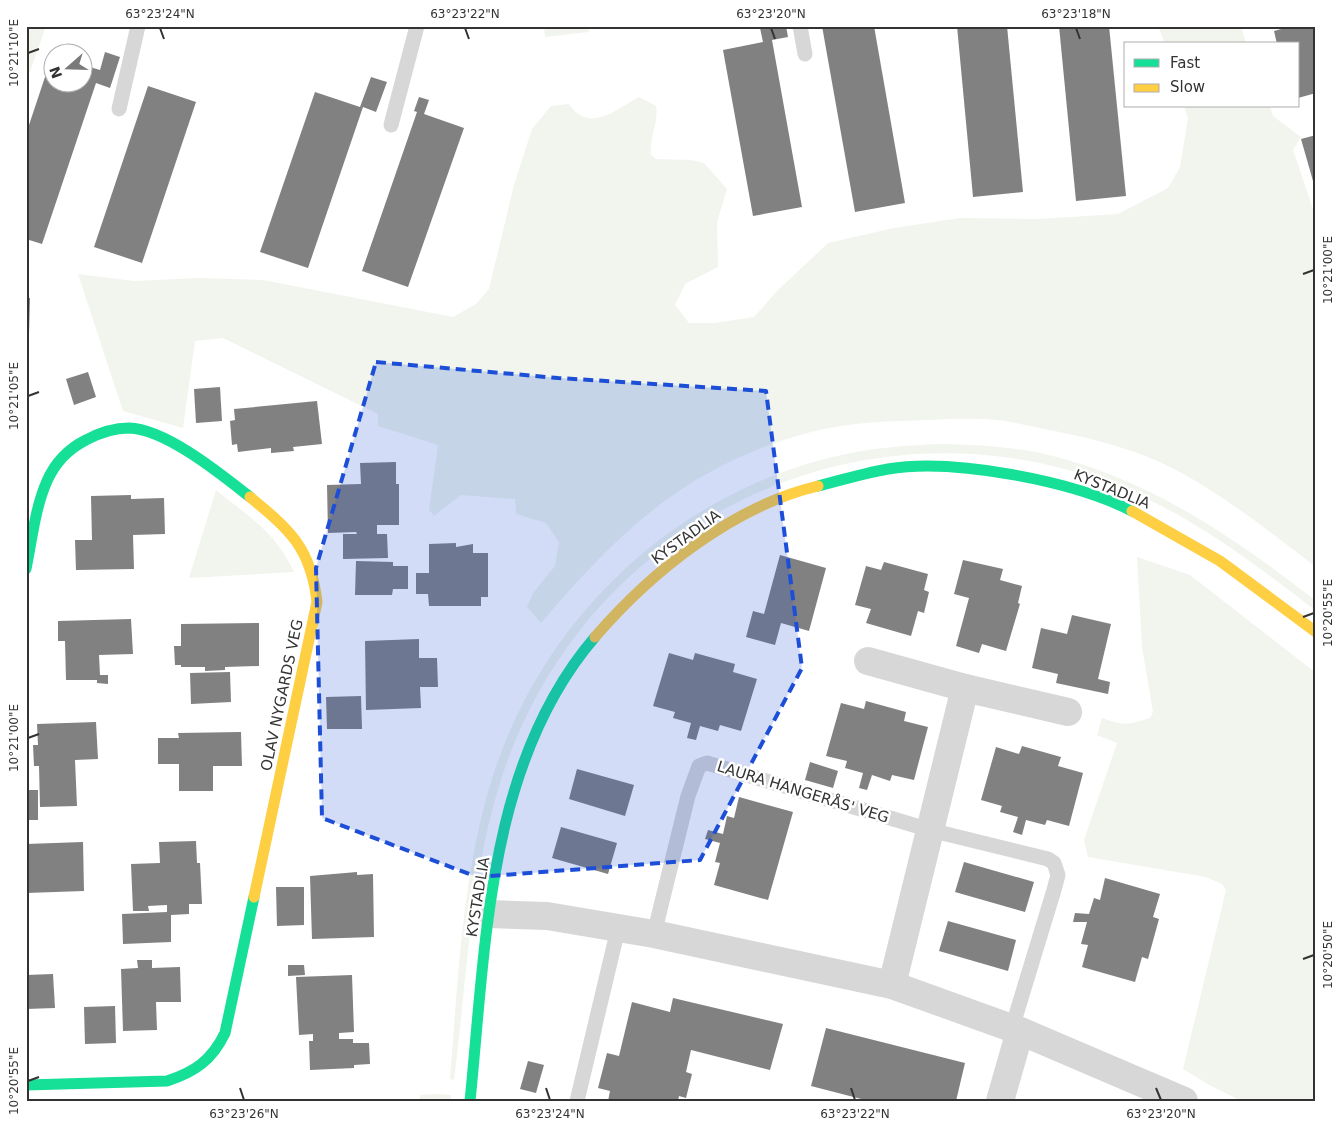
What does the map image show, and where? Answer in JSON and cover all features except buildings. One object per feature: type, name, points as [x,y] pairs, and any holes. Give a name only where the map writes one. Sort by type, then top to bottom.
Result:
[{"type":"street","name":"OLAV NYGARDS VEG","points":[[26,568],[46,483],[59,461],[79,443],[104,432],[132,428],[162,438],[187,451],[285,526],[303,550],[314,574],[317,602],[227,1024],[218,1048],[206,1064],[187,1075],[167,1080],[26,1085]]},
{"type":"street","name":"KYSTADLIA","points":[[470,1101],[489,914],[510,802],[534,735],[572,663],[620,608],[677,558],[723,526],[778,500],[814,486],[889,469],[930,466],[1001,473],[1071,486],[1124,507],[1167,529],[1220,561],[1316,632]]},
{"type":"street","points":[[868,661],[965,688],[1068,712]]},
{"type":"street","points":[[892,985],[965,688]]},
{"type":"street","points":[[489,914],[547,916],[654,934],[892,985],[1016,1030],[1184,1101]]},
{"type":"street","name":"LAURA HANGERÅS' VEG","points":[[1000,1101],[1016,1030]]},
{"type":"lane","points":[[119,109],[138,26]]},
{"type":"lane","points":[[391,125],[417,26]]},
{"type":"lane","points":[[800,26],[805,54]]},
{"type":"lane","name":"LAURA HANGERÅS' VEG","points":[[654,934],[688,796],[699,766],[703,764],[930,830],[1048,860],[1057,867],[1054,890],[1016,1030]]},
{"type":"lane","points":[[577,1101],[618,929]]},
{"type":"highlighted area","points":[[376,362],[558,378],[766,391],[802,668],[700,860],[477,877],[322,818],[316,568]]},
{"type":"shaded area","points":[[26,26],[46,26],[26,83]]},
{"type":"shaded area","points":[[544,26],[588,26],[589,32],[545,37]]},
{"type":"shaded area","points":[[1158,26],[1241,26],[1245,42],[1164,42]]},
{"type":"shaded area","points":[[639,97],[656,106],[657,112],[651,142],[651,155],[656,159],[691,160],[704,163],[727,189],[717,222],[718,267],[685,284],[675,305],[689,323],[715,323],[754,317],[777,291],[828,243],[894,228],[960,218],[1039,219],[1118,214],[1168,188],[1180,167],[1188,118],[1185,108],[1271,108],[1273,116],[1301,137],[1293,150],[1316,218],[1316,567],[1241,511],[1202,485],[1162,463],[1117,446],[1001,421],[962,419],[872,423],[829,428],[784,440],[739,457],[696,480],[632,527],[594,564],[541,623],[527,607],[533,593],[555,566],[559,542],[546,523],[516,514],[515,499],[461,495],[434,516],[429,510],[438,445],[378,426],[378,414],[223,338],[195,341],[183,428],[123,411],[78,274],[134,281],[199,278],[263,280],[453,317],[476,304],[489,289],[514,185],[532,129],[551,106],[569,104],[577,113],[585,117],[602,117]]},
{"type":"shaded area","points":[[943,444],[1030,451],[1070,461],[1109,474],[1146,490],[1182,509],[1250,552],[1316,601],[1316,611],[1239,554],[1185,519],[1157,504],[1128,490],[1098,479],[1011,458],[924,454],[839,466],[759,492],[684,533],[618,587],[563,654],[519,732],[503,773],[481,859],[474,903],[454,1080],[450,1079],[467,892],[481,818],[491,782],[512,725],[540,672],[575,623],[615,579],[660,539],[710,506],[764,480],[821,460],[866,450]]},
{"type":"shaded area","points":[[216,490],[270,535],[287,558],[294,572],[189,578]]},
{"type":"shaded area","points":[[1137,557],[1190,575],[1316,673],[1316,1101],[1242,1101],[1211,1086],[1183,1069],[1226,890],[1222,884],[1206,877],[1088,857],[1084,840],[1117,743],[1097,735],[1102,718],[1121,723],[1131,723],[1150,718],[1153,712],[1142,647]]},
{"type":"shaded area","points":[[420,1095],[451,1095],[451,1101],[419,1101]]},
{"type":"traffic: fast","points":[[26,569],[37,513],[50,474],[58,462],[73,448],[102,433],[129,428],[144,430],[160,436],[193,455],[250,497]]},
{"type":"traffic: fast","points":[[818,486],[888,469],[915,466],[946,467],[1013,475],[1046,482],[1078,490],[1132,511]]},
{"type":"traffic: fast","points":[[470,1101],[488,918],[498,857],[512,798],[532,741],[559,687],[595,637]]},
{"type":"traffic: fast","points":[[26,1085],[167,1081],[186,1074],[202,1064],[214,1051],[225,1033],[254,897]]},
{"type":"traffic: slow","points":[[595,637],[617,613],[668,566],[725,525],[755,509],[786,496],[818,486]]},
{"type":"traffic: slow","points":[[250,497],[287,530],[304,554],[310,567],[317,602],[254,897]]},
{"type":"traffic: slow","points":[[1132,511],[1220,561],[1316,632]]}]
